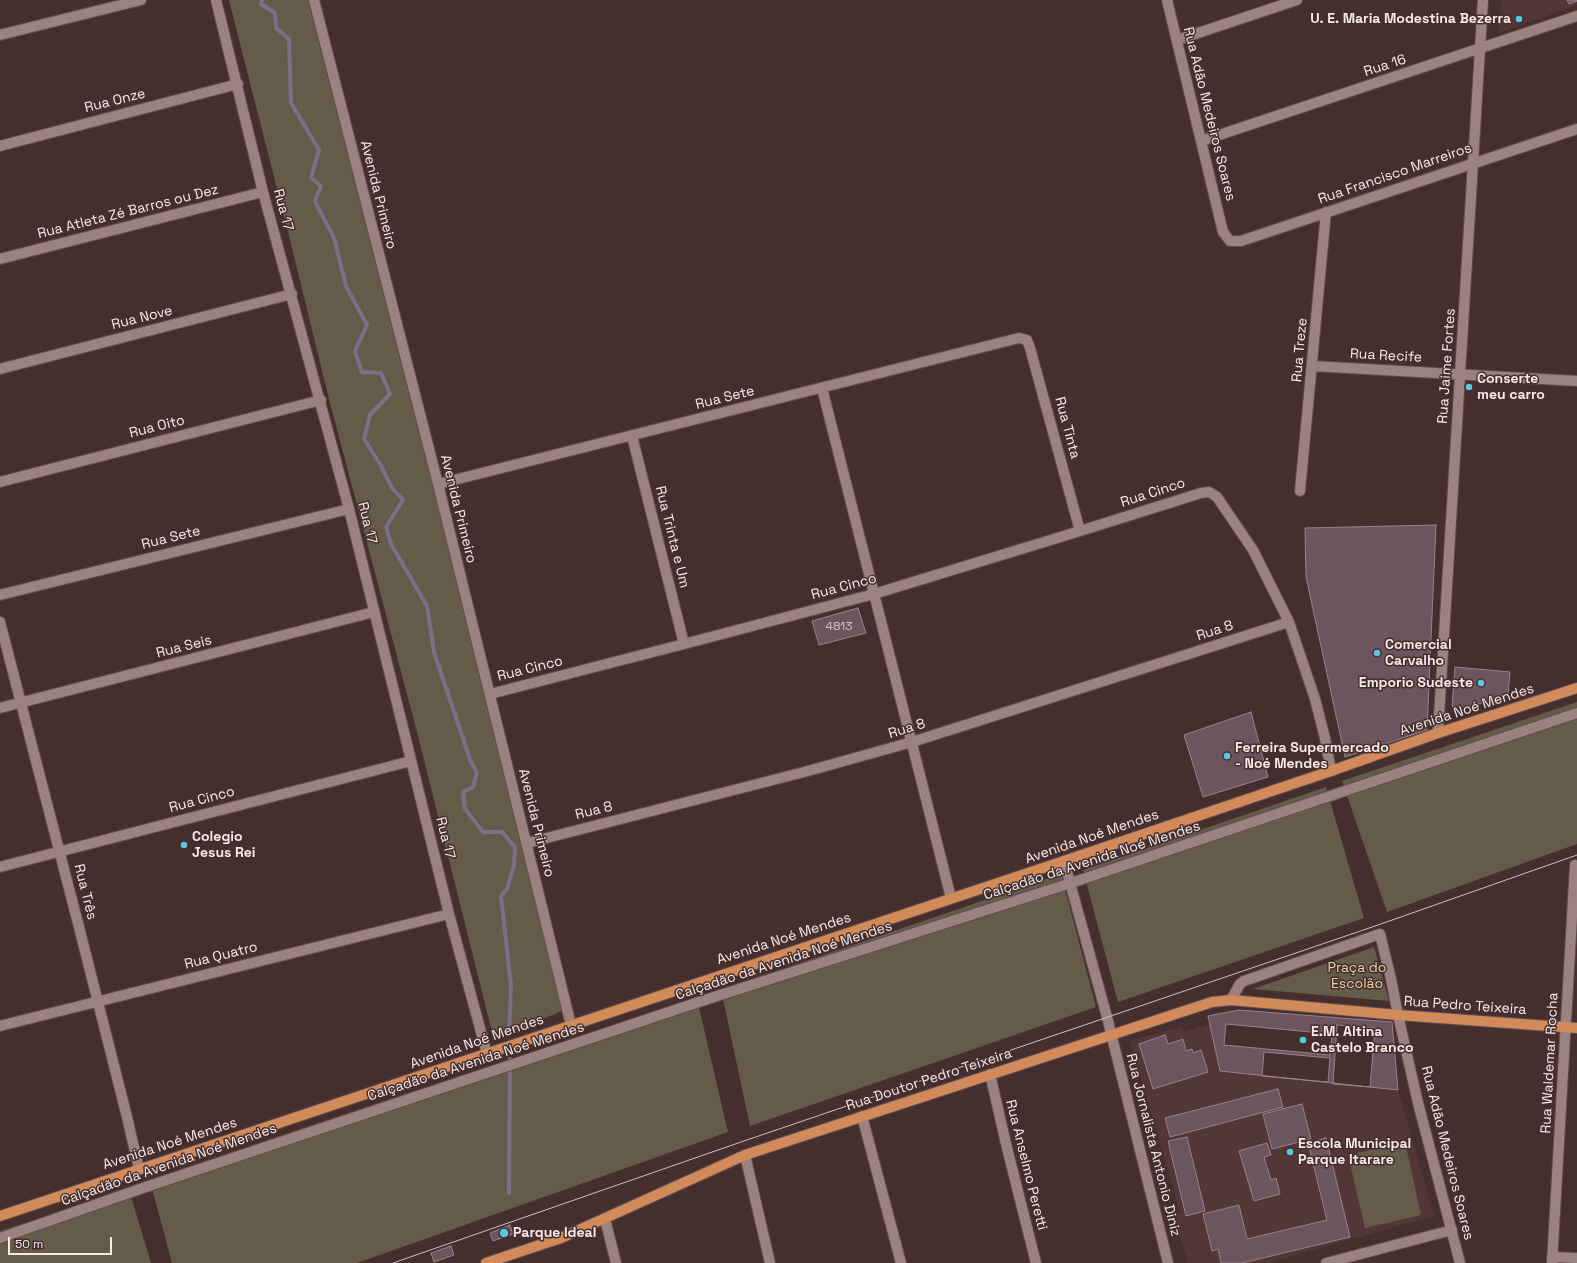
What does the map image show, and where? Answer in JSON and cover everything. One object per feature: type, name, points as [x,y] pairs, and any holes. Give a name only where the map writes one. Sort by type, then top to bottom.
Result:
[{"type":"main road","name":"Avenida Noé Mendes","points":[[0,1216],[1064,861],[1331,771],[1438,733],[1577,688]]},
{"type":"main road","name":"Rua Pedro Teixeira","points":[[1231,1000],[1398,1015],[1577,1028]]},
{"type":"main road","name":"Rua Doutor Pedro Teixeira","points":[[486,1263],[561,1238],[745,1156],[862,1116],[1212,1002],[1231,1000]]},
{"type":"street","points":[[0,36],[141,0]]},
{"type":"street","name":"Rua 17","points":[[216,0],[238,84],[263,192],[321,400],[449,914],[487,1054]]},
{"type":"street","name":"Avenida Primeiro","points":[[314,0],[438,484],[571,1025]]},
{"type":"street","name":"Rua Adão Medeiros Soares","points":[[1167,0],[1224,235]]},
{"type":"street","points":[[1177,40],[1297,0]]},
{"type":"street","name":"Rua Jaime Fortes","points":[[1438,733],[1483,0]]},
{"type":"street","name":"Rua 16","points":[[1201,141],[1577,16]]},
{"type":"street","name":"Rua Onze","points":[[0,146],[238,84]]},
{"type":"street","name":"Rua Francisco Marreiros","points":[[1224,235],[1230,241],[1240,241],[1577,129]]},
{"type":"street","name":"Rua Atleta Zé Barros ou Dez","points":[[0,259],[263,192]]},
{"type":"street","name":"Rua Treze","points":[[1300,491],[1326,212]]},
{"type":"street","name":"Rua Nove","points":[[0,369],[292,294]]},
{"type":"street","name":"Rua Sete","points":[[438,484],[1019,338]]},
{"type":"street","name":"Rua Tinta","points":[[1019,338],[1027,340],[1030,348],[1080,531]]},
{"type":"street","name":"Rua Recife","points":[[1312,366],[1577,381]]},
{"type":"street","points":[[822,388],[951,898]]},
{"type":"street","name":"Rua Oito","points":[[0,482],[321,400]]},
{"type":"street","name":"Rua Trinta e Um","points":[[632,436],[684,644]]},
{"type":"street","name":"Rua Cinco","points":[[490,694],[874,594],[1201,493],[1210,492],[1218,498],[1253,550],[1289,622]]},
{"type":"street","name":"Rua Sete","points":[[0,595],[349,509]]},
{"type":"street","name":"Rua Seis","points":[[0,708],[374,612]]},
{"type":"street","name":"Rua Três","points":[[0,622],[60,852],[139,1169]]},
{"type":"street","points":[[1289,622],[1315,699],[1325,738],[1331,771]]},
{"type":"street","name":"Rua 8","points":[[527,843],[801,773],[912,742],[1289,622]]},
{"type":"street","name":"Calçadão da Avenida Noé Mendes","points":[[0,1238],[143,1188],[708,1000],[1071,883],[1577,713]]},
{"type":"street","name":"Rua Cinco","points":[[0,867],[411,761]]},
{"type":"street","name":"Rua Jornalista Antonio Diniz","points":[[1064,861],[1111,1035],[1168,1263]]},
{"type":"street","name":"Rua Waldemar Rocha","points":[[1552,1260],[1575,864]]},
{"type":"street","name":"Rua Quatro","points":[[0,1026],[449,914]]},
{"type":"street","name":"Rua Adão Medeiros Soares","points":[[1231,1000],[1240,984],[1244,981],[1380,934],[1418,1102],[1460,1263]]},
{"type":"street","name":"Rua Anselmo Peretti","points":[[990,1074],[1006,1148],[1036,1263]]},
{"type":"street","points":[[862,1116],[901,1263]]},
{"type":"street","points":[[745,1156],[770,1263]]},
{"type":"street","points":[[605,1219],[616,1263]]},
{"type":"street","points":[[1326,1263],[1452,1230]]},
{"type":"street","points":[[1552,1260],[1577,1258]]},
{"type":"shaded area","name":"U. E. Maria Modestina Bezerra","points":[[1501,0],[1577,0],[1577,5],[1499,33]]},
{"type":"shaded area","name":"Escola Municipal Parque Itarare","points":[[1210,1024],[1220,1071],[1398,1090],[1434,1216],[1267,1263],[1188,1263],[1174,1215],[1180,1212],[1130,1041],[1182,1026],[1184,1032]]},
{"type":"green space","points":[[229,0],[308,0],[434,491],[564,1010],[494,1040],[417,732],[329,399]]},
{"type":"green space","points":[[1577,702],[1577,844],[1387,912],[1342,781]]},
{"type":"green space","points":[[1326,787],[1364,918],[1118,1002],[1083,870]]},
{"type":"green space","points":[[1061,874],[1096,1007],[750,1126],[721,990]]},
{"type":"green space","name":"Praça do Escolão","points":[[1374,947],[1389,1001],[1253,989]]},
{"type":"green space","points":[[697,999],[728,1132],[357,1263],[172,1263],[150,1181]]},
{"type":"green space","points":[[1405,1142],[1421,1215],[1365,1228],[1348,1155]]},
{"type":"green space","points":[[129,1190],[151,1263],[0,1263],[0,1231]]},
{"type":"building","points":[[1567,0],[1577,0],[1577,1],[1569,4]]},
{"type":"building","name":"Comercial Carvalho","points":[[1436,525],[1427,730],[1345,757],[1306,577],[1305,528]]},
{"type":"building","points":[[858,608],[866,633],[819,645],[812,621]]},
{"type":"building","name":"Emporio Sudeste","points":[[1455,667],[1510,672],[1508,694],[1461,710],[1452,706]]},
{"type":"building","name":"Ferreira Supermercado - Noé Mendes","points":[[1251,712],[1268,777],[1203,797],[1184,735]]},
{"type":"building","name":"E.M. Altina Castelo Branco","points":[[1239,1010],[1392,1022],[1398,1090],[1220,1071],[1208,1016]]},
{"type":"building","points":[[1226,1024],[1332,1034],[1330,1055],[1224,1045]]},
{"type":"building","points":[[1337,1025],[1375,1028],[1370,1087],[1333,1084]]},
{"type":"building","points":[[1165,1035],[1168,1044],[1183,1039],[1186,1051],[1192,1049],[1193,1053],[1201,1050],[1208,1072],[1153,1089],[1139,1044]]},
{"type":"building","points":[[1264,1052],[1330,1058],[1328,1082],[1262,1076]]},
{"type":"building","points":[[1278,1089],[1283,1107],[1170,1137],[1165,1118]]},
{"type":"building","points":[[1302,1104],[1311,1139],[1272,1149],[1263,1114]]},
{"type":"building","points":[[1187,1137],[1205,1211],[1186,1216],[1168,1141]]},
{"type":"building","points":[[1326,1138],[1350,1237],[1242,1263],[1221,1263],[1218,1249],[1212,1251],[1203,1214],[1239,1205],[1247,1239],[1327,1220],[1308,1143]]},
{"type":"building","points":[[1267,1143],[1271,1155],[1264,1157],[1271,1180],[1276,1178],[1280,1194],[1254,1201],[1239,1151]]},
{"type":"building","points":[[510,1225],[513,1234],[493,1241],[490,1233]]},
{"type":"building","points":[[451,1246],[454,1255],[434,1262],[431,1253]]},
{"type":"waterway","points":[[262,0],[261,4],[275,13],[276,28],[289,39],[291,103],[319,150],[311,178],[321,186],[315,201],[334,238],[346,286],[367,325],[355,351],[362,372],[381,373],[390,394],[370,415],[364,439],[380,464],[392,488],[403,500],[386,527],[391,544],[427,606],[434,652],[471,762],[477,773],[473,787],[463,792],[465,809],[483,832],[502,832],[515,847],[514,865],[507,889],[501,896],[511,986],[509,1034]]},
{"type":"waterway","points":[[509,1193],[510,1059]]},
{"type":"tram line","points":[[393,1263],[741,1142],[1378,925],[1577,855]]},
{"type":"place","name":"U. E. Maria Modestina Bezerra","points":[[1519,19]]},
{"type":"place","name":"Conserte meu carro","points":[[1469,387]]},
{"type":"place","name":"Comercial Carvalho","points":[[1377,653]]},
{"type":"place","name":"Emporio Sudeste","points":[[1481,683]]},
{"type":"place","name":"Ferreira Supermercado - Noé Mendes","points":[[1227,756]]},
{"type":"place","name":"Colegio Jesus Rei","points":[[184,845]]},
{"type":"place","name":"E.M. Altina Castelo Branco","points":[[1303,1040]]},
{"type":"place","name":"Escola Municipal Parque Itarare","points":[[1290,1152]]},
{"type":"place","name":"Parque Ideal","points":[[504,1233]]}]
